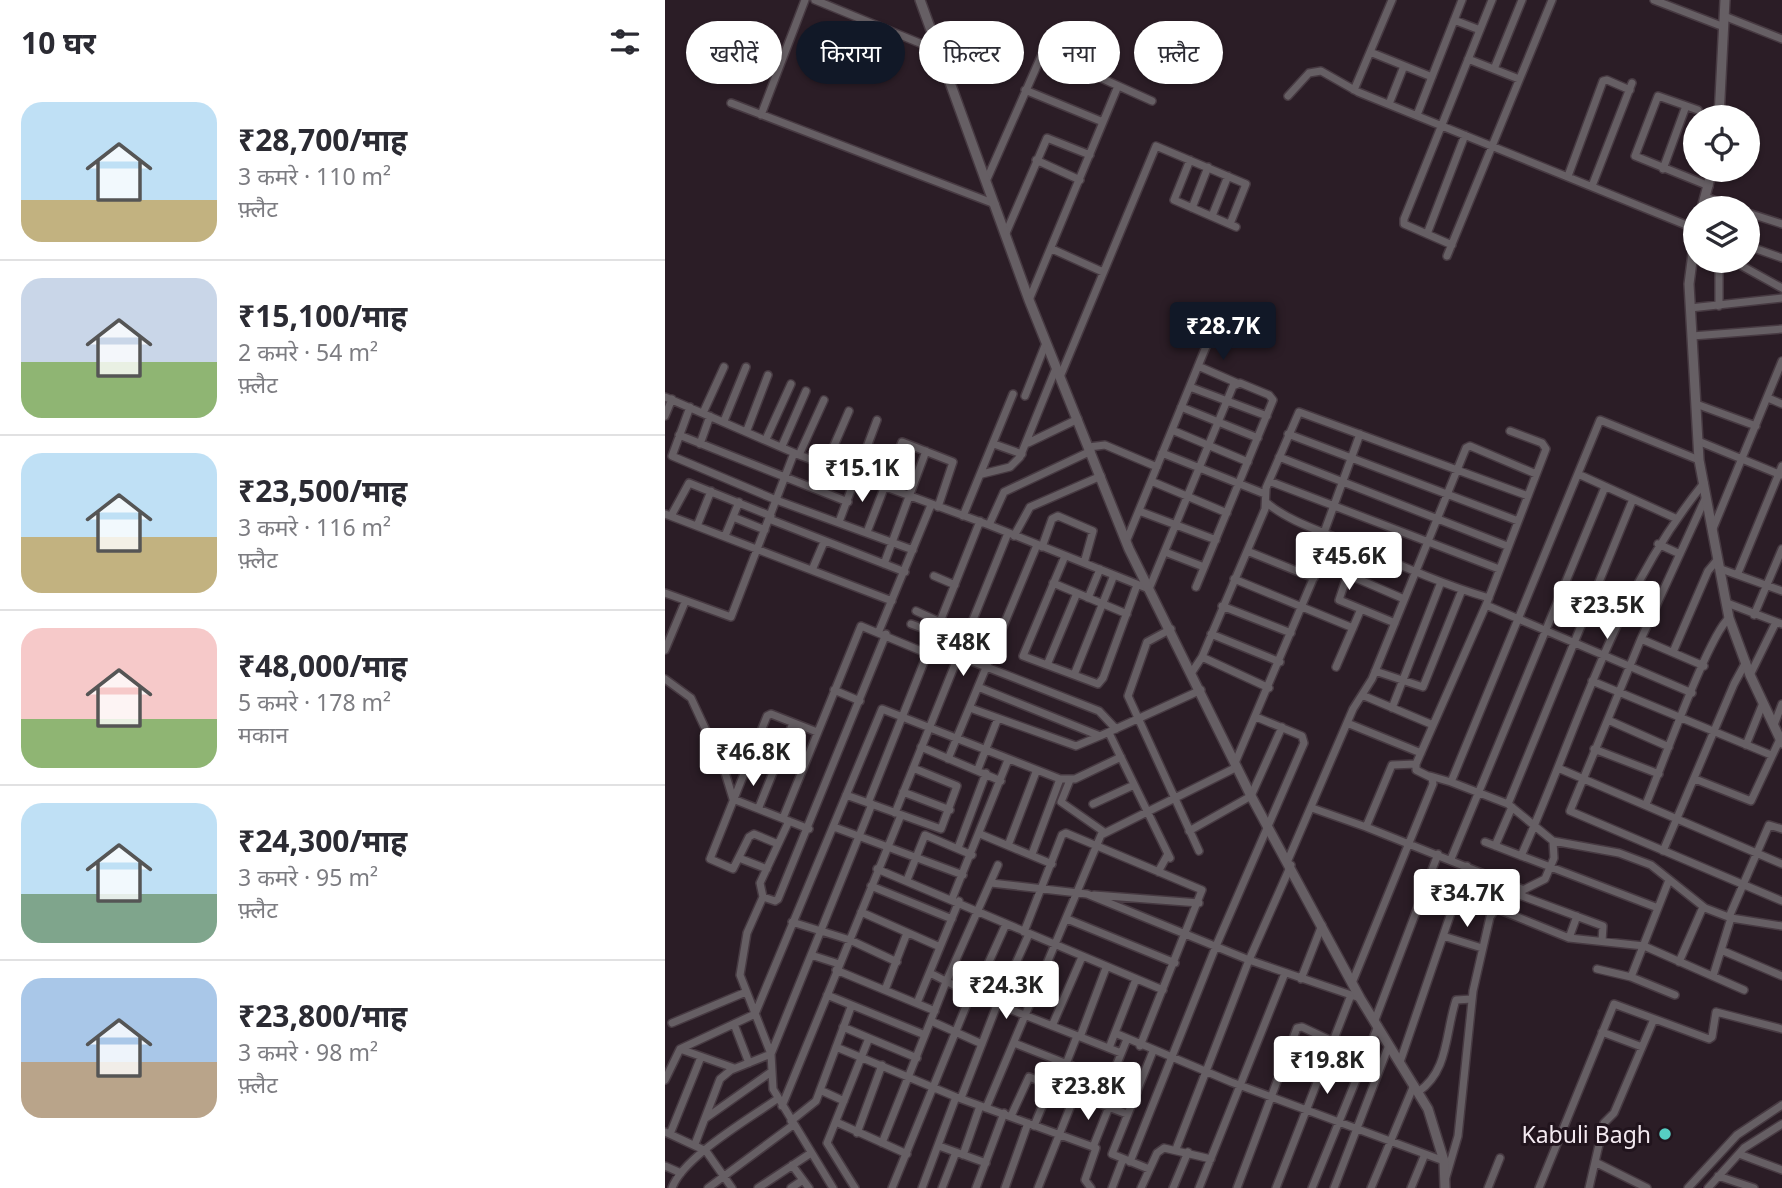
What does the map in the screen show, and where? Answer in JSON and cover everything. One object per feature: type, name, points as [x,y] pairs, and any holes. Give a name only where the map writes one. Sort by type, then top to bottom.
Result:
[{"type":"street","points":[[761,115],[805,0]]},
{"type":"street","points":[[815,0],[919,43]]},
{"type":"street","points":[[920,0],[928,21]]},
{"type":"street","points":[[1354,90],[1392,0]]},
{"type":"street","points":[[1417,115],[1462,0]]},
{"type":"street","points":[[1494,69],[1522,0]]},
{"type":"street","points":[[1447,256],[1552,0]]},
{"type":"street","points":[[1654,0],[1724,27]]},
{"type":"street","points":[[1720,105],[1725,0]]},
{"type":"street","points":[[1452,245],[1404,224],[1404,219],[1480,30],[1489,1]]},
{"type":"street","points":[[1724,16],[1782,39]]},
{"type":"street","points":[[1454,20],[1480,30]]},
{"type":"street","points":[[987,179],[1041,54],[1046,52],[1152,101]]},
{"type":"street","points":[[1370,52],[1431,77]]},
{"type":"street","points":[[1468,59],[1519,79]]},
{"type":"street","points":[[1389,104],[1404,66]]},
{"type":"street","points":[[1288,96],[1310,73],[1317,70],[1354,90],[1593,186],[1683,227]]},
{"type":"street","points":[[1568,176],[1603,81],[1631,86],[1593,186]]},
{"type":"street","points":[[951,84],[1029,300],[1126,542],[1251,796],[1289,862],[1352,983],[1356,996],[1376,1023],[1416,1089],[1436,1129],[1446,1178]]},
{"type":"street","points":[[1029,300],[1118,86]]},
{"type":"street","points":[[1025,90],[1103,122]]},
{"type":"street","points":[[1683,105],[1658,96],[1636,151],[1636,159],[1709,186]]},
{"type":"street","points":[[731,103],[996,204]]},
{"type":"street","points":[[1663,169],[1683,114]]},
{"type":"street","points":[[1426,234],[1465,135]]},
{"type":"street","points":[[1006,233],[1044,141],[1050,137],[1090,155]]},
{"type":"street","points":[[982,474],[1010,467],[1022,454],[1156,146],[1208,167],[1246,184],[1233,225],[1173,197],[1190,160]]},
{"type":"street","points":[[1036,160],[1080,180]]},
{"type":"street","points":[[1192,208],[1208,167]]},
{"type":"street","points":[[1212,216],[1228,176]]},
{"type":"street","points":[[1706,196],[1710,182]]},
{"type":"street","points":[[1760,217],[1782,224]]},
{"type":"street","points":[[1052,250],[1103,272]]},
{"type":"street","points":[[1760,250],[1782,258]]},
{"type":"street","points":[[1690,273],[1699,460],[1712,531],[1729,618],[1750,675],[1781,741],[1771,755],[1751,801],[1695,779]]},
{"type":"street","points":[[1719,273],[1719,306]]},
{"type":"street","points":[[1755,273],[1782,288]]},
{"type":"street","points":[[1690,308],[1782,298]]},
{"type":"street","points":[[1692,336],[1782,329]]},
{"type":"street","points":[[1126,542],[1212,332]]},
{"type":"street","points":[[1025,396],[1046,343]]},
{"type":"street","points":[[1712,531],[1782,361]]},
{"type":"street","points":[[1196,587],[1267,416],[1272,397],[1198,366]]},
{"type":"street","points":[[724,421],[746,367]]},
{"type":"street","points":[[700,444],[706,414],[723,368]]},
{"type":"street","points":[[747,430],[768,375]]},
{"type":"street","points":[[1149,589],[1237,383]]},
{"type":"street","points":[[766,439],[790,384]]},
{"type":"street","points":[[1190,387],[1267,416]]},
{"type":"street","points":[[782,446],[806,391]]},
{"type":"street","points":[[963,516],[1013,394]]},
{"type":"street","points":[[665,416],[668,398],[747,430],[797,454],[989,525],[1149,589]]},
{"type":"street","points":[[1767,398],[1782,404]]},
{"type":"street","points":[[665,593],[731,617],[785,479],[824,400]]},
{"type":"street","points":[[1696,404],[1756,426]]},
{"type":"street","points":[[690,407],[672,456],[776,500],[913,550]]},
{"type":"street","points":[[1181,407],[1258,438]]},
{"type":"street","points":[[826,464],[849,411]]},
{"type":"street","points":[[1192,672],[1202,657],[1267,503],[1265,494],[1269,481],[1299,412],[1528,496]]},
{"type":"street","points":[[1027,443],[1078,419]]},
{"type":"street","points":[[839,522],[877,420]]},
{"type":"street","points":[[1451,782],[1520,620],[1600,420],[1699,460]]},
{"type":"street","points":[[1172,430],[1248,461]]},
{"type":"street","points":[[1510,431],[1546,447],[1488,601],[1416,764],[1417,771],[1510,805],[1553,841],[1619,853],[1651,865],[1703,907],[1730,918],[1782,926]]},
{"type":"street","points":[[1288,434],[1518,521]]},
{"type":"street","points":[[1360,434],[1314,556],[1319,565],[1404,599]]},
{"type":"street","points":[[679,435],[848,502]]},
{"type":"street","points":[[1698,441],[1780,475]]},
{"type":"street","points":[[763,897],[777,901],[809,829],[860,701],[892,601],[954,463],[899,443],[867,532]]},
{"type":"street","points":[[994,444],[1022,454]]},
{"type":"street","points":[[989,525],[1004,492],[1090,449],[1105,445],[1157,467]]},
{"type":"street","points":[[1176,1149],[1289,862],[1347,723],[1375,671],[1467,446],[1537,474]]},
{"type":"street","points":[[884,564],[926,451]]},
{"type":"street","points":[[1162,453],[1265,494]]},
{"type":"street","points":[[1279,457],[1507,546]]},
{"type":"street","points":[[1738,573],[1782,466]]},
{"type":"street","points":[[1578,474],[1675,518]]},
{"type":"street","points":[[672,1188],[681,1173],[706,1151],[780,1102],[888,846],[904,792],[957,656],[1011,534],[1030,507],[1101,476]]},
{"type":"street","points":[[1151,481],[1227,513]]},
{"type":"street","points":[[1269,481],[1499,569]]},
{"type":"street","points":[[1521,856],[1621,612],[1658,544],[1704,483]]},
{"type":"street","points":[[892,601],[668,515],[686,484],[739,502],[824,542],[905,572]]},
{"type":"street","points":[[1451,859],[1605,487]]},
{"type":"street","points":[[697,526],[711,491]]},
{"type":"street","points":[[1706,497],[1641,639],[1594,749],[1571,812],[1782,901]]},
{"type":"street","points":[[1496,846],[1573,643],[1633,499]]},
{"type":"street","points":[[725,536],[739,502]]},
{"type":"street","points":[[1267,503],[1281,514],[1488,601],[1520,620],[1692,693]]},
{"type":"street","points":[[1139,510],[1216,540]]},
{"type":"street","points":[[948,759],[985,667],[1052,519],[1058,516],[1093,531],[1084,563]]},
{"type":"street","points":[[733,517],[765,530]]},
{"type":"street","points":[[695,1144],[720,1079],[734,1068],[771,1054],[859,835],[901,715],[980,522]]},
{"type":"street","points":[[812,570],[824,542]]},
{"type":"street","points":[[1658,544],[1679,554]]},
{"type":"street","points":[[1754,614],[1782,549]]},
{"type":"street","points":[[1247,551],[1314,578]]},
{"type":"street","points":[[1165,552],[1204,568]]},
{"type":"street","points":[[1065,556],[1023,653],[1047,665],[1095,683],[1101,682],[1137,584]]},
{"type":"street","points":[[1720,564],[1782,591]]},
{"type":"street","points":[[1673,652],[1708,571],[1720,564]]},
{"type":"street","points":[[942,1188],[1027,1016],[1095,845],[1104,832],[1236,765],[1319,565]]},
{"type":"street","points":[[1088,598],[1100,569]]},
{"type":"street","points":[[1074,675],[1114,575]]},
{"type":"street","points":[[934,576],[955,584]]},
{"type":"street","points":[[1347,576],[1338,599],[1395,623]]},
{"type":"street","points":[[1234,579],[1353,628]]},
{"type":"street","points":[[1392,708],[1441,582]]},
{"type":"street","points":[[1053,583],[1127,614]]},
{"type":"street","points":[[1375,671],[1423,687],[1462,590]]},
{"type":"street","points":[[1047,665],[1077,593]]},
{"type":"street","points":[[666,644],[685,602]]},
{"type":"street","points":[[1727,603],[1779,623],[1750,675]]},
{"type":"street","points":[[1222,606],[1291,633]]},
{"type":"street","points":[[1336,667],[1360,609]]},
{"type":"street","points":[[916,611],[940,622]]},
{"type":"street","points":[[1646,804],[1722,624],[1729,618]]},
{"type":"street","points":[[911,624],[936,633]]},
{"type":"street","points":[[832,1188],[780,1102],[771,1072],[771,1054],[740,975],[744,946],[763,897],[759,887],[778,844],[817,732],[861,626],[926,653]]},
{"type":"street","points":[[1171,629],[1147,642],[1128,696],[1199,851]]},
{"type":"street","points":[[1211,634],[1280,662]]},
{"type":"street","points":[[1641,639],[1704,666]]},
{"type":"street","points":[[930,645],[1102,712],[1169,856],[1158,872]]},
{"type":"street","points":[[1202,657],[1269,688]]},
{"type":"street","points":[[1663,851],[1747,661]]},
{"type":"street","points":[[665,679],[691,698],[724,769],[733,799]]},
{"type":"street","points":[[1591,681],[1771,755]]},
{"type":"street","points":[[978,687],[1100,736]]},
{"type":"street","points":[[834,690],[860,701]]},
{"type":"street","points":[[970,708],[1076,746],[1201,690]]},
{"type":"street","points":[[1362,695],[1433,725]]},
{"type":"street","points":[[1746,745],[1763,703]]},
{"type":"street","points":[[1775,725],[1782,706]]},
{"type":"street","points":[[665,1080],[680,1049],[755,1014],[880,710],[883,708],[930,725],[1036,772],[1060,779],[1070,780],[1121,757]]},
{"type":"street","points":[[778,844],[754,834],[732,869],[710,859],[767,716],[771,714],[817,732]]},
{"type":"street","points":[[1112,1188],[1173,1058],[1216,946],[1305,740],[1256,717]]},
{"type":"street","points":[[958,848],[998,718]]},
{"type":"street","points":[[1608,720],[1669,747]]},
{"type":"street","points":[[759,807],[793,723]]},
{"type":"street","points":[[1347,723],[1421,753]]},
{"type":"street","points":[[1189,831],[1251,796],[1282,727]]},
{"type":"street","points":[[921,747],[1001,781]]},
{"type":"street","points":[[1594,749],[1659,774]]},
{"type":"street","points":[[917,1003],[1009,760]]},
{"type":"street","points":[[1366,827],[1392,765],[1416,764]]},
{"type":"street","points":[[846,795],[941,829],[957,786],[913,768]]},
{"type":"street","points":[[1558,768],[1782,864]]},
{"type":"street","points":[[1009,844],[1036,772]]},
{"type":"street","points":[[1352,983],[1433,784],[1430,776]]},
{"type":"street","points":[[1032,854],[1060,779]]},
{"type":"street","points":[[1070,780],[1061,802],[1104,832]]},
{"type":"street","points":[[1093,804],[1134,785]]},
{"type":"street","points":[[904,792],[950,810]]},
{"type":"street","points":[[733,799],[759,807],[809,829]]},
{"type":"street","points":[[1312,808],[1451,859],[1524,890]]},
{"type":"street","points":[[1713,976],[1730,918],[1769,825],[1782,829]]},
{"type":"street","points":[[907,880],[928,826]]},
{"type":"street","points":[[834,827],[963,876]]},
{"type":"street","points":[[922,1188],[982,1044],[1064,833],[1202,890],[1199,904],[1140,1046]]},
{"type":"street","points":[[980,834],[1052,863]]},
{"type":"street","points":[[925,835],[972,855]]},
{"type":"street","points":[[1445,1188],[1458,1136],[1472,999],[1493,909],[1514,893],[1543,881],[1552,867],[1553,841]]},
{"type":"street","points":[[1485,842],[1658,908]]},
{"type":"street","points":[[1312,1188],[1438,854]]},
{"type":"street","points":[[739,858],[767,869]]},
{"type":"street","points":[[882,1143],[946,982],[980,912],[998,865]]},
{"type":"street","points":[[1400,1062],[1467,866]]},
{"type":"street","points":[[877,869],[956,900],[1106,968],[1163,990]]},
{"type":"street","points":[[1631,977],[1669,880]]},
{"type":"street","points":[[991,883],[1199,904]]},
{"type":"street","points":[[871,886],[951,919]]},
{"type":"street","points":[[1458,893],[1569,938],[1644,946],[1744,990]]},
{"type":"street","points":[[1514,893],[1605,927],[1602,941]]},
{"type":"street","points":[[1087,894],[1249,960],[1356,996]]},
{"type":"street","points":[[1130,912],[1133,898]]},
{"type":"street","points":[[1679,962],[1703,907]]},
{"type":"street","points":[[861,912],[940,947]]},
{"type":"street","points":[[1569,938],[1577,916]]},
{"type":"street","points":[[1067,919],[1175,963]]},
{"type":"street","points":[[792,922],[850,940],[897,962]]},
{"type":"street","points":[[892,1188],[972,994],[1006,924]]},
{"type":"street","points":[[1301,979],[1322,925]]},
{"type":"street","points":[[885,990],[907,933]]},
{"type":"street","points":[[1443,936],[1482,948]]},
{"type":"street","points":[[1721,950],[1782,976]]},
{"type":"street","points":[[811,955],[935,1011]]},
{"type":"street","points":[[1052,1026],[1082,957]]},
{"type":"street","points":[[1066,1064],[1106,968]]},
{"type":"street","points":[[1597,969],[1631,977],[1675,995]]},
{"type":"street","points":[[930,973],[997,1005],[1121,1053]]},
{"type":"street","points":[[1199,1188],[1285,973]]},
{"type":"street","points":[[1109,1048],[1136,979]]},
{"type":"street","points":[[672,1024],[746,992]]},
{"type":"street","points":[[827,995],[925,1035]]},
{"type":"street","points":[[1276,1188],[1334,1042],[1356,996]]},
{"type":"street","points":[[1371,1188],[1416,1089],[1434,1081],[1443,1060],[1445,1035],[1456,1000],[1472,999]]},
{"type":"street","points":[[1539,1188],[1615,1003],[1709,1040],[1712,1037],[1716,1012],[1782,1029]]},
{"type":"street","points":[[708,1188],[813,1105],[851,1007]]},
{"type":"street","points":[[1589,1188],[1597,1163],[1604,1123],[1613,1113],[1654,1018]]},
{"type":"street","points":[[931,1021],[982,1044]]},
{"type":"street","points":[[734,1024],[749,1063]]},
{"type":"street","points":[[843,1027],[917,1058]]},
{"type":"street","points":[[1237,1188],[1298,1027],[1334,1042]]},
{"type":"street","points":[[1602,1032],[1641,1047]]},
{"type":"street","points":[[1115,1034],[1239,1085],[1444,1161]]},
{"type":"street","points":[[855,1188],[827,1143],[869,1038]]},
{"type":"street","points":[[1110,1081],[1127,1040]]},
{"type":"street","points":[[1014,1043],[1136,1092]]},
{"type":"street","points":[[1334,1188],[1389,1045]]},
{"type":"street","points":[[836,1047],[983,1107],[1093,1147],[1096,1151],[1085,1180],[1091,1188]]},
{"type":"street","points":[[680,1049],[734,1068]]},
{"type":"street","points":[[1149,1169],[1112,1154],[1153,1051]]},
{"type":"street","points":[[701,1057],[667,1133],[706,1151],[732,1188]]},
{"type":"street","points":[[857,1133],[882,1065]]},
{"type":"street","points":[[706,1118],[771,1072]]},
{"type":"street","points":[[976,1188],[1007,1114],[1028,1078],[1127,1114]]},
{"type":"street","points":[[1005,1188],[1031,1124],[1051,1086]]},
{"type":"street","points":[[820,1090],[844,1101]]},
{"type":"street","points":[[1038,1188],[1075,1095]]},
{"type":"street","points":[[1688,1188],[1737,1135],[1782,1105]]},
{"type":"street","points":[[1093,1147],[1109,1107]]},
{"type":"street","points":[[836,1122],[907,1154]]},
{"type":"street","points":[[1708,1188],[1739,1154],[1782,1124]]},
{"type":"street","points":[[939,1146],[986,1163]]},
{"type":"street","points":[[1141,1188],[1160,1150],[1176,1149],[1211,1159]]},
{"type":"street","points":[[1173,1188],[1188,1152]]},
{"type":"street","points":[[758,1188],[811,1153]]},
{"type":"street","points":[[1411,1188],[1425,1154]]},
{"type":"street","points":[[1739,1154],[1782,1170]]},
{"type":"street","points":[[1489,1188],[1500,1158]]},
{"type":"street","points":[[1597,1163],[1647,1188]]},
{"type":"street","points":[[792,1165],[809,1188]]},
{"type":"street","points":[[665,1166],[681,1173]]},
{"type":"street","points":[[1718,1176],[1754,1188]]},
{"type":"street","points":[[791,1188],[803,1180]]},
{"type":"waterway","points":[[1747,1142],[1775,1124]]},
{"type":"waterway","points":[[1703,1188],[1728,1160]]},
{"type":"place","name":"Kabuli Bagh","points":[[1665,1134]]}]
